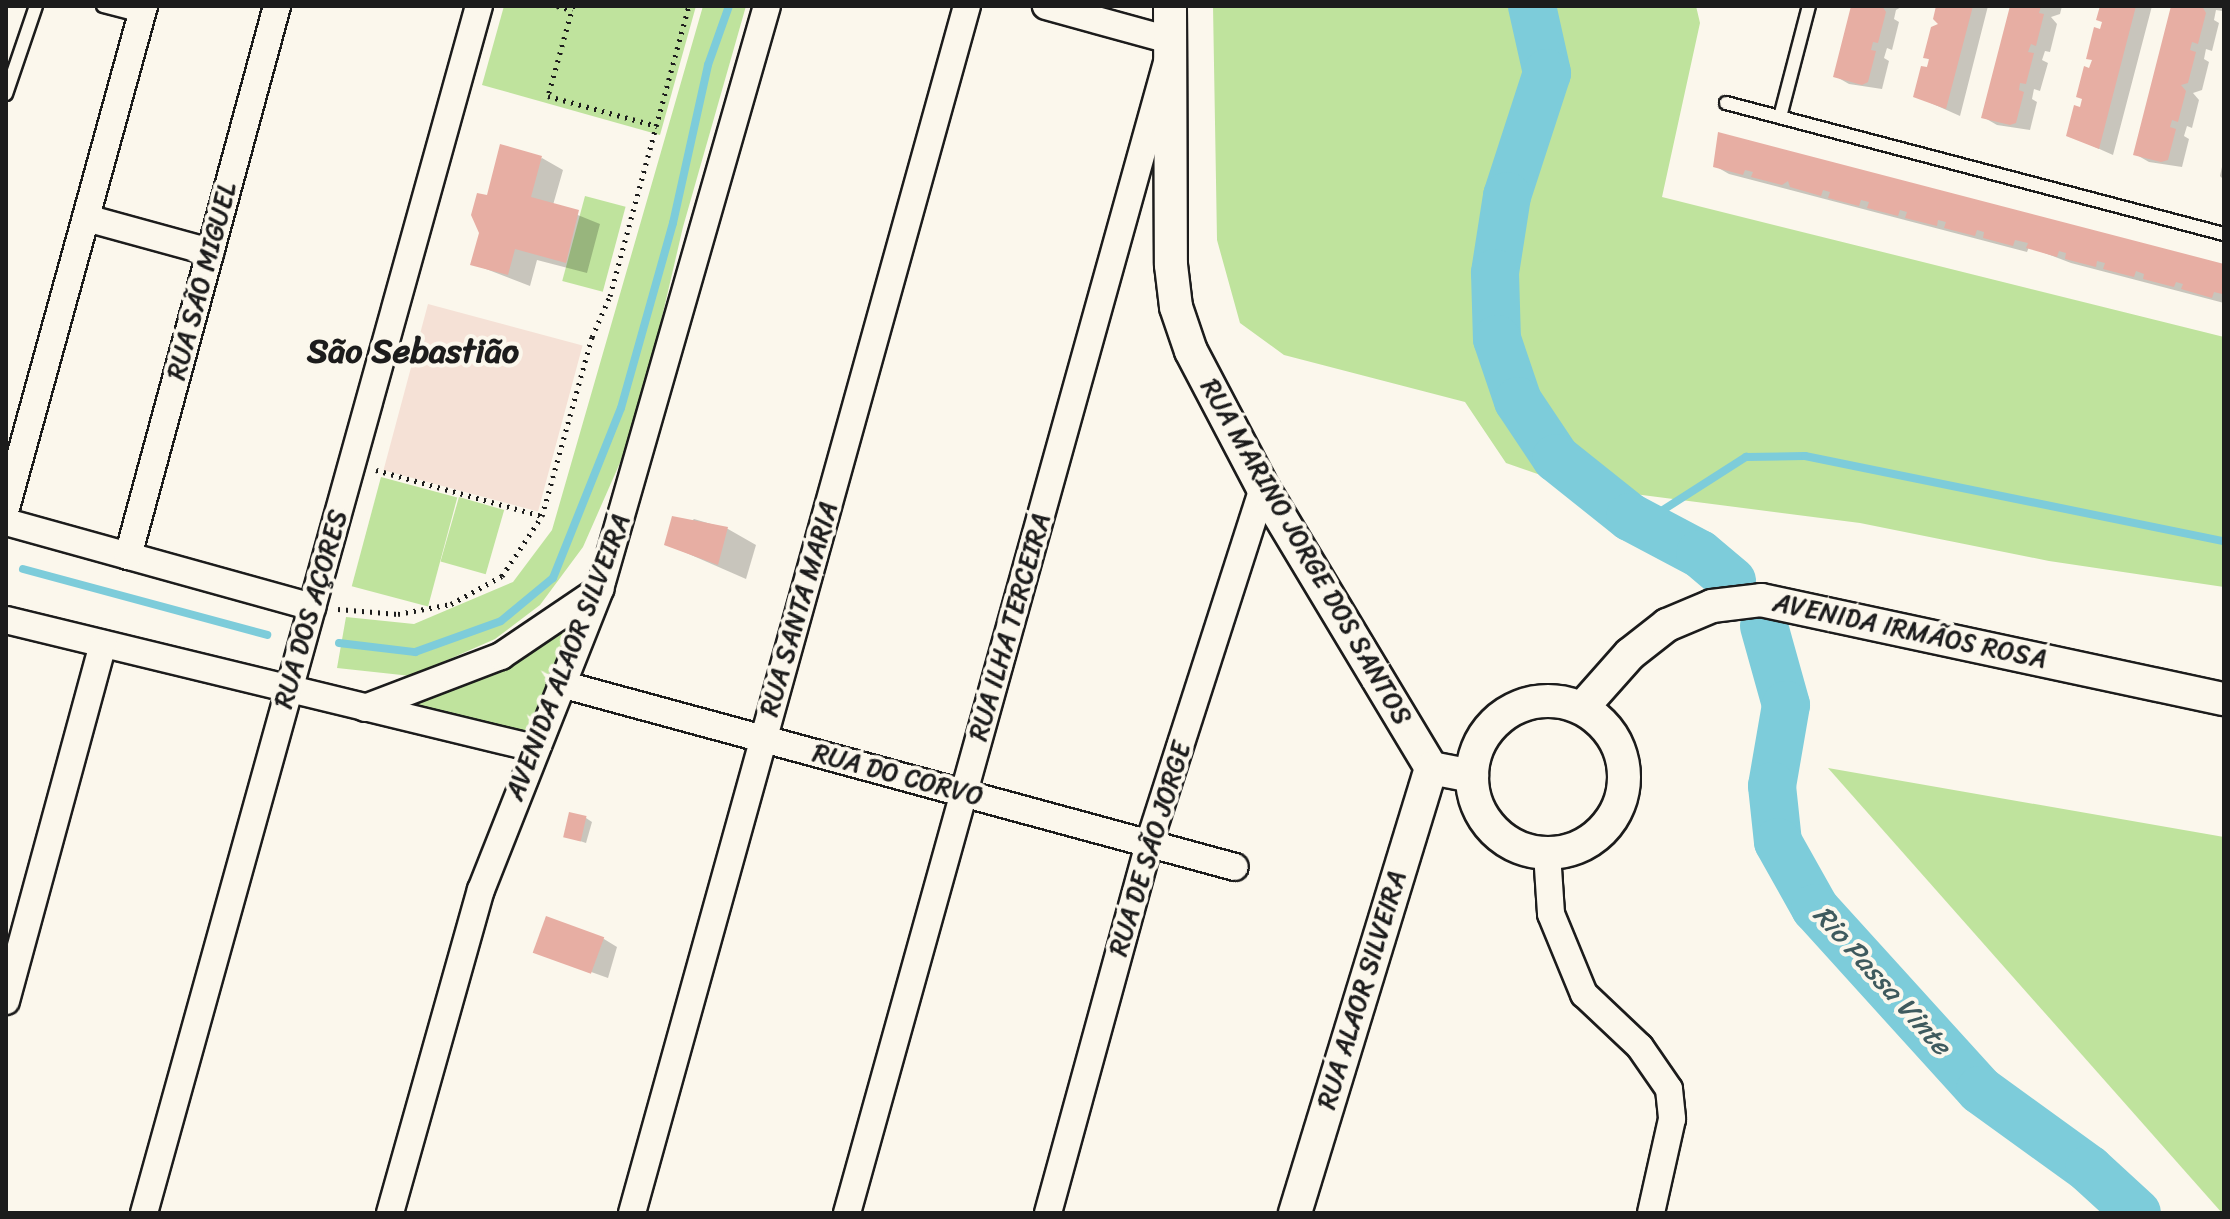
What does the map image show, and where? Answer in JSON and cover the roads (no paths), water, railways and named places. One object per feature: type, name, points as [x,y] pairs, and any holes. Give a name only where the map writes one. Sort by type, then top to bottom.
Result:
[{"type":"street","name":"RUA SÃO MIGUEL","points":[[128,556],[277,6]]},
{"type":"street","name":"RUA DOS AÇORES","points":[[144,1213],[479,6]]},
{"type":"street","name":"AVENIDA ALAOR SILVEIRA","points":[[390,1213],[457,966],[534,748],[600,589],[767,6]]},
{"type":"street","name":"RUA SANTA MARIA","points":[[632,1213],[967,6]]},
{"type":"street","points":[[1046,6],[1173,41]]},
{"type":"street","name":"RUA MARINO JORGE DOS SANTOS","points":[[1170,6],[1176,307],[1191,351],[1263,488],[1431,768]]},
{"type":"street","points":[[6,508],[143,11]]},
{"type":"street","name":"RUA ILHA TERCEIRA","points":[[847,1213],[1173,41]]},
{"type":"street","points":[[86,218],[210,252]]},
{"type":"street","name":"RUA DE SÃO JORGE","points":[[1048,1213],[1149,843],[1263,488]]},
{"type":"street","points":[[6,522],[312,607]]},
{"type":"street","points":[[365,708],[501,656],[600,589]]},
{"type":"street","name":"AVENIDA IRMÃOS ROSA","points":[[1582,708],[1630,654],[1667,625],[1712,606],[1761,600],[2224,699]]},
{"type":"street","points":[[6,620],[534,748]]},
{"type":"street","points":[[6,1001],[103,644]]},
{"type":"street","name":"RUA DO CORVO","points":[[561,684],[1235,867]]},
{"type":"street","points":[[1537,701],[1582,708],[1616,741],[1624,787],[1613,817],[1592,840],[1547,853],[1518,847],[1493,830],[1477,805],[1472,776],[1486,732],[1508,711],[1537,701]]},
{"type":"street","points":[[1431,768],[1472,776]]},
{"type":"street","name":"RUA ALAOR SILVEIRA","points":[[1295,1213],[1431,768]]},
{"type":"street","points":[[1547,853],[1551,914],[1584,994],[1613,1027],[1640,1047],[1669,1089],[1672,1119],[1651,1213]]},
{"type":"lane","points":[[6,94],[36,6]]},
{"type":"lane","points":[[103,6],[143,11]]},
{"type":"lane","points":[[1780,117],[1809,6]]},
{"type":"lane","points":[[1726,103],[2224,234]]},
{"type":"waterway","points":[[339,643],[415,652],[501,621],[553,578],[621,408],[673,223],[708,65],[729,6]]},
{"type":"waterway","name":"Rio Passa Vinte","points":[[1532,6],[1547,73],[1507,196],[1495,273],[1497,339],[1518,401],[1556,458],[1630,517],[1700,554],[1732,581]]},
{"type":"waterway","points":[[1630,517],[1652,517],[1746,457],[1805,456],[2224,541]]},
{"type":"waterway","points":[[23,569],[267,635]]},
{"type":"waterway","name":"Rio Passa Vinte","points":[[1764,626],[1786,705],[1772,786],[1778,842],[1815,908],[1980,1090],[2089,1169],[2137,1213]]},
{"type":"district","name":"São Sebastião","points":[[413,352]]}]
